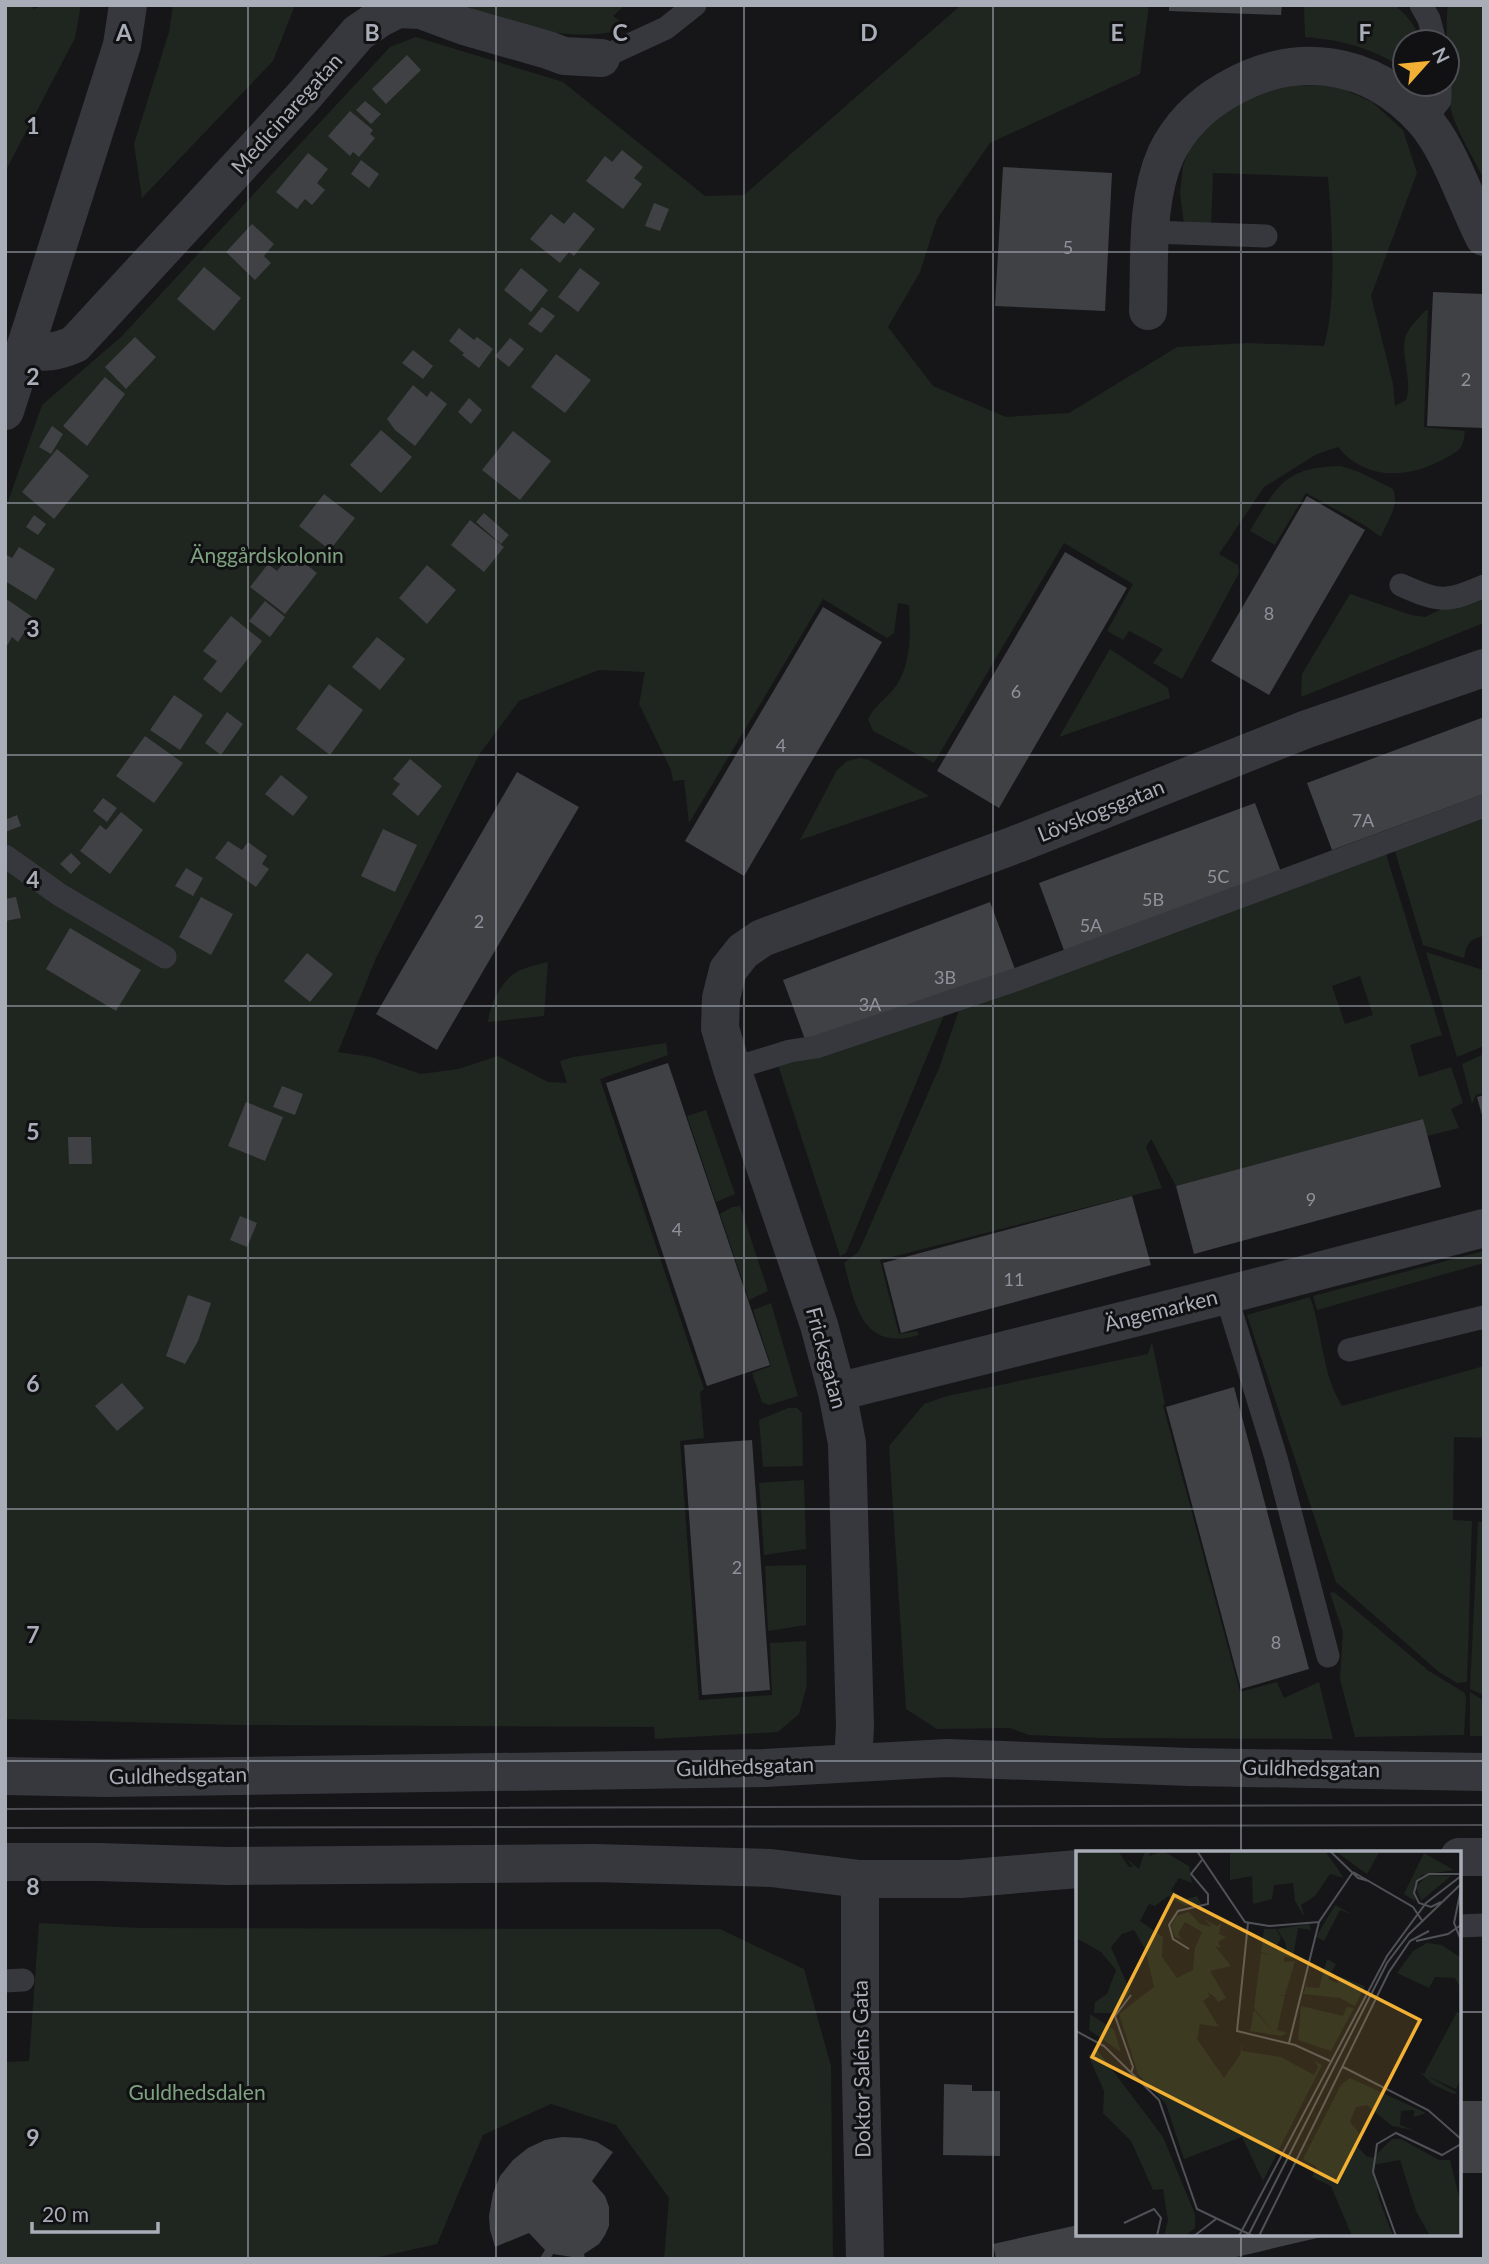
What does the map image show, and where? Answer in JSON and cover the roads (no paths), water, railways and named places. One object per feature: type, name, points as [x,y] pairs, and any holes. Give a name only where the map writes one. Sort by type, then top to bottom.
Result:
[{"type":"street","points":[[5,411],[119,58],[128,5]]},
{"type":"street","name":"Medicinaregatan","points":[[25,349],[50,352],[75,344],[284,118],[358,33],[380,18],[398,9],[421,10],[564,56],[601,58]]},
{"type":"street","points":[[1148,311],[1151,232],[1160,170],[1174,140],[1197,111],[1222,93],[1254,76],[1293,66],[1340,69],[1373,80],[1406,102],[1424,120],[1447,159],[1484,237]]},
{"type":"street","name":"Lövskogsgatan","points":[[728,970],[743,951],[762,938],[1017,844],[1307,729],[1484,668]]},
{"type":"street","name":"Fricksgatan","points":[[728,970],[721,998],[720,1028],[819,1325],[847,1443],[855,1726],[853,1762]]},
{"type":"street","name":"Ängemarken","points":[[837,1392],[1484,1228]]},
{"type":"street","name":"Guldhedsgatan","points":[[5,1776],[106,1778],[764,1768],[947,1758],[1190,1767],[1484,1772]]},
{"type":"street","points":[[1461,1857],[1484,1857]]},
{"type":"street","points":[[5,1862],[228,1866],[594,1863],[771,1868],[860,1879],[960,1879],[1076,1869]]},
{"type":"street","name":"Doktor Saléns Gata","points":[[860,1879],[865,2259]]},
{"type":"lane","points":[[601,58],[666,28],[695,5]]},
{"type":"lane","points":[[1421,5],[1431,28]]},
{"type":"lane","points":[[1424,120],[1440,98]]},
{"type":"lane","points":[[1151,232],[1266,236]]},
{"type":"lane","points":[[1401,585],[1429,598],[1449,600],[1484,586]]},
{"type":"lane","points":[[732,1069],[790,1051],[816,1047],[1018,979],[1484,806]]},
{"type":"lane","points":[[5,856],[60,895],[165,957]]},
{"type":"lane","points":[[1226,1295],[1276,1458],[1328,1656]]},
{"type":"lane","points":[[1349,1350],[1484,1317]]},
{"type":"lane","points":[[1461,1926],[1484,1925]]},
{"type":"tram line","points":[[5,1809],[1484,1805]]},
{"type":"tram line","points":[[5,1828],[1484,1825]]},
{"type":"park label","name":"Änggårdskolonin","points":[[267,556]]},
{"type":"park label","name":"Guldhedsdalen","points":[[197,2093]]}]
